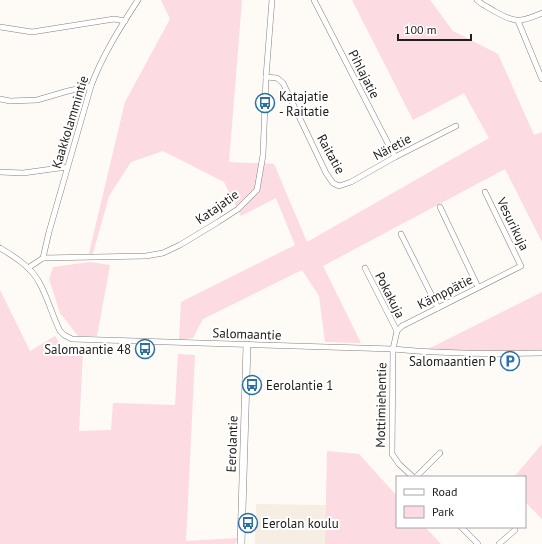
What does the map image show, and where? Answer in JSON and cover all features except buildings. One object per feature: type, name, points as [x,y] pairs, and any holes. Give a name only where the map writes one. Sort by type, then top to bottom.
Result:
[{"type":"street","name":"Kaakkolammintie","points":[[42,258],[91,86],[97,70],[124,21],[138,0]]},
{"type":"street","name":"Katajatie","points":[[42,258],[146,256],[163,253],[238,209],[257,190],[263,155],[266,77],[272,0]]},
{"type":"street","name":"Pihlajatie","points":[[314,0],[395,157]]},
{"type":"street","points":[[478,0],[507,18],[518,21],[542,13]]},
{"type":"street","points":[[0,27],[32,32],[114,19],[124,21]]},
{"type":"street","points":[[518,21],[542,79]]},
{"type":"street","name":"Raitatie","points":[[266,77],[277,78],[283,84],[326,173],[333,183],[339,186]]},
{"type":"street","points":[[0,99],[10,101],[37,100],[91,86]]},
{"type":"street","name":"Näretie","points":[[339,186],[351,182],[395,157],[456,126]]},
{"type":"street","points":[[0,172],[24,173],[67,167]]},
{"type":"street","name":"Vesurikuja","points":[[485,192],[521,266]]},
{"type":"street","points":[[440,207],[478,287]]},
{"type":"street","points":[[401,234],[438,308]]},
{"type":"street","name":"Salomaantie","points":[[0,248],[28,268],[39,282],[60,331],[72,339],[393,349],[422,352],[478,354],[542,353]]},
{"type":"street","points":[[28,268],[42,258]]},
{"type":"street","name":"Kämppätie","points":[[396,331],[402,326],[521,266]]},
{"type":"street","name":"Pokakuja","points":[[365,268],[396,331]]},
{"type":"street","points":[[393,349],[396,331]]},
{"type":"street","name":"Eerolantie","points":[[241,544],[247,345]]},
{"type":"street","name":"Mottimiehentie","points":[[393,349],[392,454],[399,464],[412,476]]},
{"type":"street","points":[[417,476],[440,453]]},
{"type":"street","points":[[462,528],[478,544]]},
{"type":"street","points":[[499,544],[515,530]]},
{"type":"shaded area","points":[[256,504],[326,505],[325,544],[255,544]]},
{"type":"green space","points":[[161,0],[242,0],[229,162],[274,164],[307,242],[489,138],[464,93],[413,120],[352,0],[430,0],[453,31],[498,54],[534,135],[542,132],[542,242],[505,169],[323,266],[361,343],[325,342],[319,296],[302,270],[203,319],[193,338],[179,340],[181,302],[295,245],[276,198],[241,216],[224,182],[163,151],[131,162],[109,196],[92,257],[88,257],[125,102],[170,19]]},
{"type":"green space","points":[[90,262],[110,265],[97,336],[78,336],[60,313],[49,279],[53,267]]},
{"type":"green space","points":[[0,290],[30,351],[55,336],[60,344],[66,348],[83,351],[79,431],[111,430],[113,403],[175,405],[178,354],[195,355],[186,541],[238,538],[235,544],[0,544]]},
{"type":"green space","points":[[542,292],[542,352],[422,352]]},
{"type":"green space","points":[[542,444],[542,519],[526,503],[526,476],[515,476]]},
{"type":"green space","points":[[327,451],[359,454],[396,495],[396,528],[426,528],[441,544],[325,544]]},
{"type":"place","name":"Katajatie - Raitatie","points":[[265,103]]},
{"type":"place","name":"Salomaantie 48","points":[[145,349]]},
{"type":"place","name":"Salomaantien P","points":[[510,361]]},
{"type":"place","name":"Eerolantie 1","points":[[252,385]]},
{"type":"place","name":"Eerolan koulu","points":[[248,523]]}]
